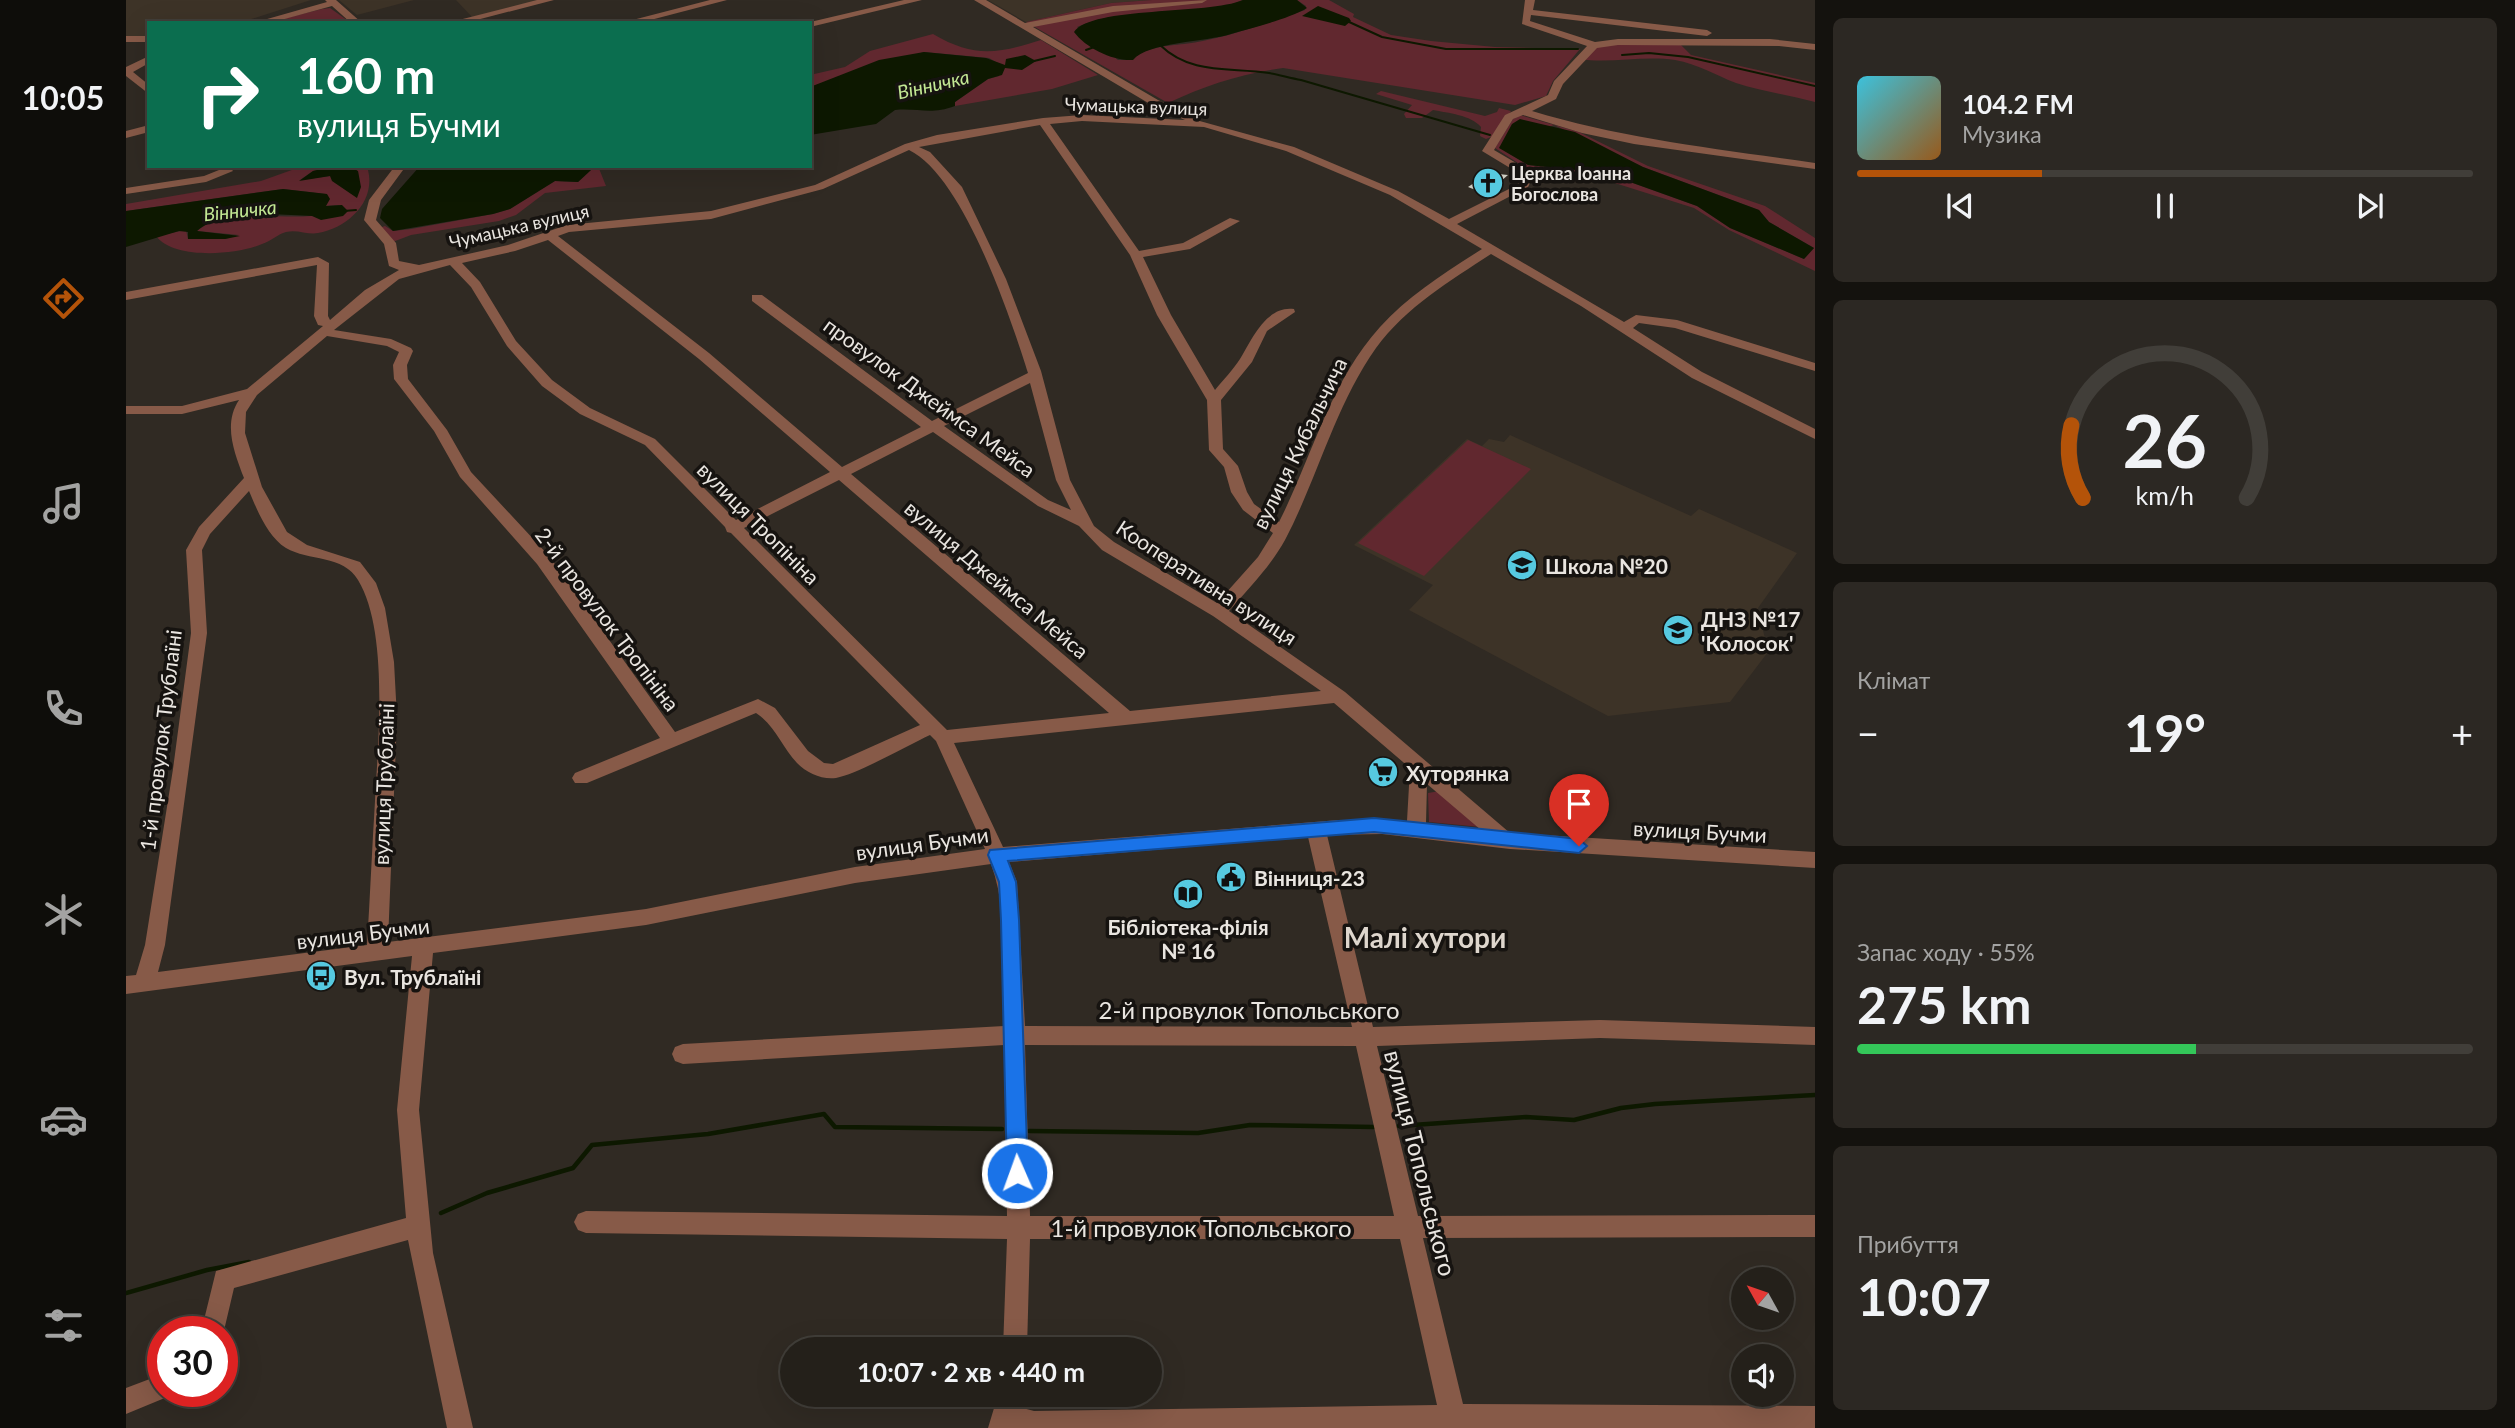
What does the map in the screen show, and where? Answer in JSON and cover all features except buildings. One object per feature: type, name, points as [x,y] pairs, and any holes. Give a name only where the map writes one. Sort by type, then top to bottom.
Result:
[{"type":"street","points":[[460,21],[549,0]]},
{"type":"street","points":[[634,21],[722,0]]},
{"type":"street","points":[[812,24],[917,0]]},
{"type":"street","points":[[979,0],[1154,102],[1205,124]]},
{"type":"street","points":[[1025,26],[1113,9],[1202,0]]},
{"type":"street","points":[[1530,0],[1525,22],[1536,28],[1594,45],[1631,42],[1782,43]]},
{"type":"street","points":[[265,21],[331,1],[355,21]]},
{"type":"street","points":[[1527,12],[1815,47]]},
{"type":"street","points":[[126,39],[147,39]]},
{"type":"street","points":[[1449,224],[1517,191],[1526,183],[1524,172],[1488,151],[1509,117],[1552,97],[1558,83],[1594,45]]},
{"type":"street","points":[[147,60],[127,70],[147,89]]},
{"type":"street","points":[[1144,121],[1160,114],[1160,108],[1154,102]]},
{"type":"street","points":[[1522,111],[1586,131],[1634,141],[1815,166]]},
{"type":"street","name":"Чумацька вулиця","points":[[126,410],[181,410],[252,392],[395,276],[581,227],[710,215],[819,187],[909,146],[970,131],[1082,118],[1205,124],[1290,149],[1394,193],[1626,327],[1697,376],[1815,435]]},
{"type":"street","points":[[1043,121],[1136,255],[1164,315],[1214,400],[1216,450],[1231,466],[1239,492],[1248,507],[1281,531]]},
{"type":"street","points":[[126,135],[147,129]]},
{"type":"street","name":"Кооперативна вулиця","points":[[909,146],[926,154],[956,187],[1000,279],[1035,375],[1063,480],[1083,522],[1095,536],[1116,552],[1219,612],[1339,696],[1505,840]]},
{"type":"street","points":[[126,191],[214,177],[227,171],[224,168]]},
{"type":"street","points":[[399,168],[375,200],[370,220],[390,243],[393,263],[401,267],[424,268]]},
{"type":"street","points":[[1136,255],[1186,246],[1234,221]]},
{"type":"street","name":"вулиця Джеймса Мейса","points":[[551,236],[704,356],[1126,718]]},
{"type":"street","name":"вулиця Кибальчича","points":[[1219,612],[1274,545],[1352,376],[1372,344],[1398,316],[1428,291],[1490,249]]},
{"type":"street","name":"вулиця Тропініна","points":[[451,260],[486,296],[502,330],[548,383],[595,418],[632,431],[650,442],[732,528],[938,731],[997,855],[1007,882],[1019,1228],[1015,1337]]},
{"type":"street","points":[[126,296],[318,261],[323,263],[321,316],[329,329]]},
{"type":"street","name":"провулок Джеймса Мейса","points":[[757,298],[920,421],[932,426],[1043,503],[1083,522]]},
{"type":"street","points":[[1214,400],[1245,362],[1262,329],[1289,312]]},
{"type":"street","points":[[1626,327],[1636,319],[1677,324],[1815,368]]},
{"type":"street","name":"2-й провулок Тропініна","points":[[329,329],[391,343],[407,351],[400,365],[401,379],[440,430],[465,474],[542,560],[673,742]]},
{"type":"street","points":[[732,528],[1035,375]]},
{"type":"street","name":"вулиця Трублаїні","points":[[252,392],[237,417],[241,448],[251,478],[280,536],[303,549],[346,561],[362,571],[369,585],[382,637],[388,720],[377,954]]},
{"type":"street","name":"1-й провулок Трублаїні","points":[[135,985],[155,945],[183,769],[199,633],[194,550],[204,531],[251,478]]},
{"type":"street","points":[[581,778],[758,705],[771,711],[806,761],[814,769],[825,772],[835,771],[938,731],[1126,718],[1339,696]]},
{"type":"street","points":[[1416,828],[1419,764]]},
{"type":"street","name":"вулиця Бучми","points":[[135,985],[646,917],[855,875],[997,855],[1317,829],[1374,825],[1505,840],[1815,860]]},
{"type":"street","name":"вулиця Топольського","points":[[1317,829],[1455,1422]]},
{"type":"street","points":[[424,948],[408,1110],[421,1253],[460,1428]]},
{"type":"street","name":"2-й провулок Топольського","points":[[683,1054],[1013,1035],[1364,1037],[1600,1029],[1815,1036]]},
{"type":"street","name":"1-й провулок Топольського","points":[[586,1222],[1019,1228],[1815,1226]]},
{"type":"street","points":[[216,1316],[224,1279],[419,1226]]},
{"type":"street","points":[[126,1401],[147,1392]]},
{"type":"street","points":[[1006,1413],[1034,1424],[1815,1419]]},
{"type":"shaded area","points":[[126,0],[311,0],[245,21],[147,21],[147,39],[126,39]]},
{"type":"shaded area","points":[[339,0],[414,0],[357,15]]},
{"type":"shaded area","points":[[456,0],[544,0],[472,17]]},
{"type":"shaded area","points":[[988,0],[1152,0],[1111,3],[1026,22]]},
{"type":"shaded area","points":[[1243,0],[1203,10],[1118,16],[1077,27],[1118,60],[1132,60],[1149,50],[1215,38],[1305,10],[1306,6],[1297,0],[1329,0],[1354,14],[1353,17],[1391,35],[1495,47],[1580,49],[1553,81],[1546,96],[1515,105],[1283,68],[1224,81],[1168,103],[1026,22],[1111,3]]},
{"type":"shaded area","points":[[330,8],[348,21],[274,21]]},
{"type":"shaded area","points":[[933,34],[961,47],[986,51],[998,51],[1041,40],[1098,75],[1052,89],[955,106],[955,102],[988,79],[999,76],[1001,65],[989,58],[924,52],[812,86],[812,75],[845,67],[870,51]]},
{"type":"shaded area","points":[[1678,42],[1691,55],[1815,83],[1815,102],[1736,83],[1675,60],[1579,59],[1594,45]]},
{"type":"shaded area","points":[[1381,91],[1485,116],[1497,112],[1499,108],[1511,111],[1491,137],[1486,139],[1480,136],[1481,127],[1477,123],[1459,115],[1433,110],[1422,118],[1406,118],[1404,114],[1412,105],[1376,94]]},
{"type":"shaded area","points":[[1520,115],[1579,132],[1648,166],[1765,206],[1815,238],[1815,271],[1729,230],[1694,208],[1583,173],[1524,167],[1495,148],[1513,119]],"holes":[[[1554,125],[1643,167],[1759,210],[1769,222],[1814,248],[1804,259],[1730,228],[1697,206],[1605,173],[1528,165],[1499,147]]]},
{"type":"shaded area","points":[[297,168],[326,168],[313,171],[300,180],[330,176],[359,185],[358,172],[352,168],[365,168],[368,170],[369,181],[364,202],[340,225],[314,233],[286,232],[251,248],[222,253],[177,249],[156,236],[186,230],[188,239],[225,239],[239,235],[197,231],[221,219],[310,216],[342,205],[325,206],[326,194],[283,189],[126,211],[126,204],[261,181]]},
{"type":"shaded area","points":[[590,168],[599,168],[606,186],[545,193],[516,215],[499,221],[411,235],[390,243],[376,229],[385,226],[393,231],[411,229],[493,214],[510,209],[555,181],[578,182]]},
{"type":"shaded area","name":"Школа №20","points":[[1510,435],[1691,516],[1699,509],[1797,553],[1758,608],[1768,652],[1730,702],[1608,716],[1409,610],[1433,585],[1354,545],[1467,439],[1482,446],[1489,439],[1504,442]]},
{"type":"shaded area","points":[[1468,440],[1531,469],[1424,576],[1358,543]]},
{"type":"shaded area","points":[[1440,791],[1480,827],[1429,822],[1428,793]]},
{"type":"water","points":[[1243,0],[1297,0],[1307,8],[1280,20],[1220,37],[1151,49],[1133,60],[1100,52],[1074,32],[1085,24],[1103,18],[1204,8]]},
{"type":"water","points":[[1318,6],[1351,21],[1345,26],[1302,16]]},
{"type":"water","points":[[924,52],[986,58],[1005,65],[1006,59],[1025,55],[1036,61],[1022,70],[1005,68],[1002,75],[988,79],[955,102],[955,106],[947,109],[895,110],[876,124],[812,135],[812,86],[879,60]]},
{"type":"water","points":[[1520,119],[1575,132],[1643,167],[1759,210],[1769,222],[1814,248],[1804,259],[1730,228],[1697,206],[1605,173],[1528,165],[1499,148],[1512,124]]},
{"type":"water","points":[[353,168],[358,171],[361,187],[357,198],[332,181],[330,176],[299,181],[313,171]]},
{"type":"water","points":[[418,168],[591,170],[578,182],[555,181],[510,209],[493,214],[393,231],[380,218],[382,209]]},
{"type":"water","points":[[283,189],[327,194],[330,199],[326,206],[342,205],[348,211],[343,216],[321,220],[312,216],[236,216],[208,224],[197,231],[240,236],[225,239],[188,239],[188,232],[179,231],[126,247],[126,211]]},
{"type":"waterway","points":[[1347,21],[1382,37],[1446,49],[1578,49]]},
{"type":"waterway","points":[[1160,45],[1172,55],[1198,65],[1269,73],[1301,80],[1490,135]]},
{"type":"waterway","points":[[1086,50],[1097,46]]},
{"type":"waterway","points":[[1622,55],[1649,53],[1688,57],[1815,86]]},
{"type":"waterway","name":"Вінничка","points":[[1034,61],[1055,56]]},
{"type":"waterway","name":"Вінничка","points":[[344,211],[356,210]]},
{"type":"waterway","points":[[1399,1126],[1526,1117],[1574,1120],[1621,1108],[1655,1104],[1815,1095]]},
{"type":"waterway","points":[[441,1213],[487,1193],[573,1168],[592,1145],[708,1134],[824,1114],[835,1127],[1002,1129]]},
{"type":"waterway","points":[[1029,1131],[1198,1133],[1250,1125],[1374,1127]]},
{"type":"waterway","points":[[126,1293],[207,1270],[249,1262]]},
{"type":"place","name":"Церква Іоанна Богослова","points":[[1488,183]]},
{"type":"place","name":"Школа №20","points":[[1522,565]]},
{"type":"place","name":"ДНЗ №17 'Колосок'","points":[[1678,630]]},
{"type":"place","name":"Хуторянка","points":[[1383,772]]},
{"type":"place","name":"Вінниця-23","points":[[1231,877]]},
{"type":"place","name":"Бібліотека-філія № 16","points":[[1188,894]]},
{"type":"place","name":"Вул. Трублаїні","points":[[321,976]]},
{"type":"district","name":"Малі хутори","points":[[1425,937]]},
{"type":"route","points":[[1017,1173],[1012,940],[1007,882],[997,855],[1374,825],[1579,846]]}]
